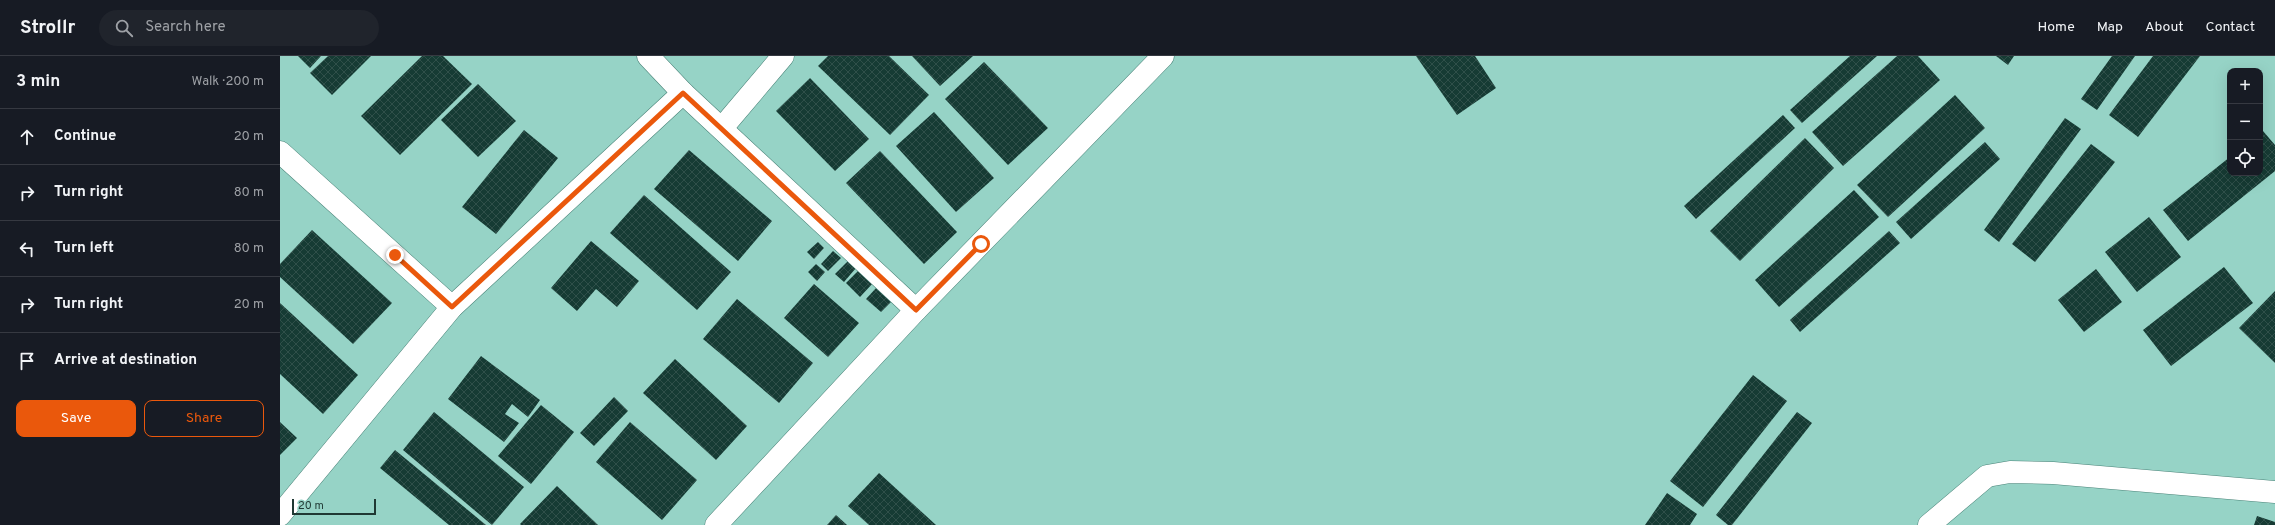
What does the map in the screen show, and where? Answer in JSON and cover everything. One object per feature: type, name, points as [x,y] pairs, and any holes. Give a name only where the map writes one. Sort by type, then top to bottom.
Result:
[{"type":"street","points":[[648,56],[683,93],[916,310]]},
{"type":"street","points":[[722,128],[783,56]]},
{"type":"street","points":[[716,525],[916,310],[1163,56]]},
{"type":"street","points":[[280,515],[452,307],[683,93]]},
{"type":"street","points":[[280,152],[452,307]]},
{"type":"street","points":[[1929,525],[1987,476],[2010,472],[2053,473],[2275,492]]},
{"type":"building","points":[[298,56],[321,56],[310,68]]},
{"type":"building","points":[[328,56],[371,56],[332,95],[310,73]]},
{"type":"building","points":[[422,56],[443,56],[472,84],[400,155],[361,116]]},
{"type":"building","points":[[828,56],[889,56],[929,95],[890,135],[818,66]]},
{"type":"building","points":[[912,56],[973,56],[940,86]]},
{"type":"building","points":[[1416,56],[1475,56],[1496,88],[1457,115]]},
{"type":"building","points":[[1850,56],[1877,56],[1802,123],[1790,110]]},
{"type":"building","points":[[1897,56],[1918,56],[1940,80],[1843,166],[1812,132]]},
{"type":"building","points":[[1996,56],[2014,56],[2008,65]]},
{"type":"building","points":[[2112,56],[2135,56],[2097,110],[2081,99]]},
{"type":"building","points":[[2153,56],[2200,56],[2138,137],[2109,115]]},
{"type":"building","points":[[984,62],[1048,128],[1008,165],[945,99]]},
{"type":"building","points":[[810,78],[869,139],[835,171],[776,111]]},
{"type":"building","points":[[478,84],[516,121],[478,157],[441,120]]},
{"type":"building","points":[[1955,95],[1985,128],[1888,217],[1857,185]]},
{"type":"building","points":[[934,112],[994,178],[956,212],[896,146]]},
{"type":"building","points":[[1783,115],[1795,128],[1696,219],[1684,206]]},
{"type":"building","points":[[2065,118],[2081,129],[1999,242],[1984,230]]},
{"type":"building","points":[[524,130],[558,158],[496,234],[462,207]]},
{"type":"building","points":[[2263,131],[2275,145],[2275,171],[2188,241],[2163,210],[2227,159],[2227,176],[2263,176]]},
{"type":"building","points":[[1805,138],[1834,168],[1740,261],[1710,231]]},
{"type":"building","points":[[1985,142],[2000,159],[1911,239],[1896,222]]},
{"type":"building","points":[[2091,144],[2115,162],[2035,262],[2012,244]]},
{"type":"building","points":[[689,150],[772,221],[738,261],[654,189]]},
{"type":"building","points":[[880,151],[957,232],[924,264],[846,183]]},
{"type":"building","points":[[1854,190],[1879,217],[1779,307],[1755,280]]},
{"type":"building","points":[[644,195],[731,272],[697,310],[610,233]]},
{"type":"building","points":[[2149,217],[2181,257],[2137,292],[2105,252]]},
{"type":"building","points":[[312,230],[392,303],[353,344],[280,277],[280,264]]},
{"type":"building","points":[[1889,231],[1900,243],[1800,332],[1790,320]]},
{"type":"building","points":[[591,241],[639,281],[617,307],[596,289],[577,311],[551,288]]},
{"type":"building","points":[[818,242],[824,248],[814,259],[807,252]]},
{"type":"building","points":[[833,251],[841,258],[828,271],[821,264]]},
{"type":"building","points":[[848,261],[856,268],[844,282],[835,274]]},
{"type":"building","points":[[816,264],[825,272],[817,281],[808,272]]},
{"type":"building","points":[[2224,267],[2253,303],[2171,366],[2143,330]]},
{"type":"building","points":[[2096,269],[2122,302],[2084,332],[2058,300]]},
{"type":"building","points":[[859,270],[873,283],[860,297],[846,283]]},
{"type":"building","points":[[814,284],[859,323],[828,357],[784,318]]},
{"type":"building","points":[[877,287],[892,301],[881,312],[866,299]]},
{"type":"building","points":[[2275,291],[2275,363],[2239,328]]},
{"type":"building","points":[[737,299],[813,363],[779,403],[703,339]]},
{"type":"building","points":[[280,303],[358,375],[323,414],[280,374]]},
{"type":"building","points":[[481,356],[540,400],[528,417],[512,404],[505,414],[519,423],[504,442],[448,399]]},
{"type":"building","points":[[675,359],[747,426],[716,460],[643,393]]},
{"type":"building","points":[[1753,375],[1787,401],[1703,507],[1670,481]]},
{"type":"building","points":[[614,397],[628,411],[594,446],[580,433]]},
{"type":"building","points":[[541,405],[574,432],[531,484],[498,456]]},
{"type":"building","points":[[434,412],[524,487],[492,525],[403,450]]},
{"type":"building","points":[[1797,412],[1812,423],[1732,525],[1728,525],[1716,515]]},
{"type":"building","points":[[280,422],[297,438],[280,455]]},
{"type":"building","points":[[630,422],[697,480],[662,520],[596,462]]},
{"type":"building","points":[[395,450],[486,525],[449,525],[380,468]]},
{"type":"building","points":[[879,473],[936,525],[869,525],[848,506]]},
{"type":"building","points":[[557,486],[598,525],[521,525],[520,524]]},
{"type":"building","points":[[1667,493],[1697,514],[1690,525],[1645,525]]},
{"type":"building","points":[[836,515],[847,525],[827,525]]},
{"type":"building","points":[[2257,516],[2275,522],[2275,525],[2254,525]]},
{"type":"route","points":[[395,255],[452,307],[683,93],[916,310],[981,244]]}]
